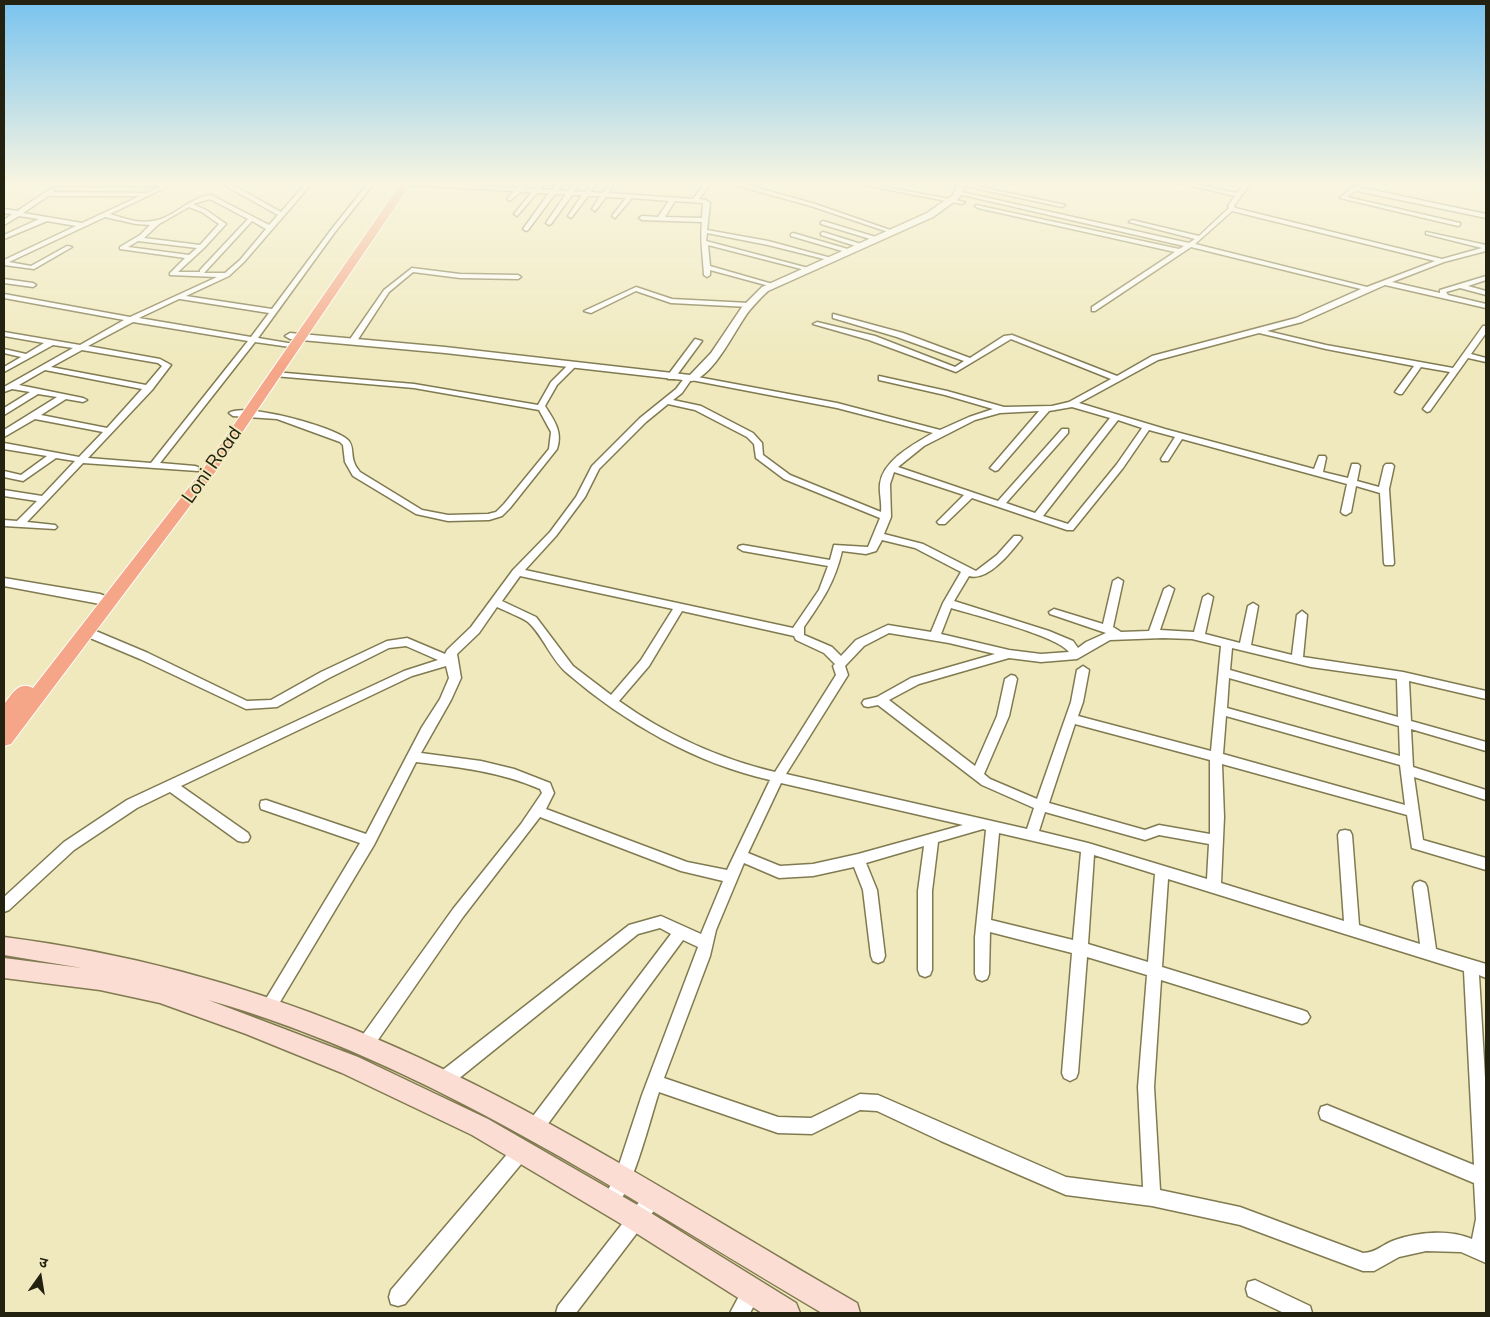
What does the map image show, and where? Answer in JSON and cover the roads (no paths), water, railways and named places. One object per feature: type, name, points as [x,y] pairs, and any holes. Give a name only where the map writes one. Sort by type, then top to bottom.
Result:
[{"type":"highway","name":"Loni Road","points":[[4,739],[203,479],[241,413],[360,243]]},
{"type":"highway","name":"Loni Road","points":[[4,717],[100,599],[195,469],[274,374],[292,341]]},
{"type":"main road","points":[[4,946],[131,968],[260,1004],[365,1045],[441,1082],[527,1140],[610,1203],[637,1219],[745,1303],[786,1313]]},
{"type":"main road","points":[[4,968],[100,980],[160,994],[237,1021],[350,1065],[480,1127],[527,1140],[622,1181],[847,1313]]},
{"type":"main road","points":[[237,1021],[260,1004]]},
{"type":"street","points":[[4,262],[43,243]]},
{"type":"street","points":[[130,243],[122,248],[190,257]]},
{"type":"street","points":[[174,243],[202,247]]},
{"type":"street","points":[[205,243],[172,274],[227,275]]},
{"type":"street","points":[[202,271],[228,243]]},
{"type":"street","points":[[7,388],[130,319],[227,275],[256,243]]},
{"type":"street","points":[[153,466],[253,340],[325,243]]},
{"type":"street","points":[[704,243],[706,250],[707,271],[773,284]]},
{"type":"street","points":[[709,243],[809,268]]},
{"type":"street","points":[[770,243],[832,259]]},
{"type":"street","points":[[820,243],[849,252]]},
{"type":"street","points":[[854,243],[862,246]]},
{"type":"street","points":[[260,1004],[295,961],[369,841],[428,727],[453,685],[455,678],[451,653],[475,630],[517,572],[553,534],[580,497],[592,472],[643,420],[679,391],[690,378],[702,369],[760,292],[773,284],[867,243]]},
{"type":"street","points":[[1149,243],[1180,251]]},
{"type":"street","points":[[1183,243],[1368,289]]},
{"type":"street","points":[[1372,243],[1442,261]]},
{"type":"street","points":[[1468,243],[1486,248]]},
{"type":"street","points":[[1095,309],[1190,245]]},
{"type":"street","points":[[4,262],[32,268],[69,247]]},
{"type":"street","points":[[798,633],[824,590],[838,547],[869,552],[879,536],[886,517],[885,483],[892,468],[914,448],[968,419],[1002,410],[1045,410],[1072,404],[1118,379],[1132,369],[1155,358],[1260,331],[1318,313],[1368,289],[1442,261],[1486,248]]},
{"type":"street","points":[[352,342],[386,291],[410,271],[460,276],[518,277]]},
{"type":"street","points":[[1445,297],[1442,291],[1486,278]]},
{"type":"street","points":[[4,281],[33,286]]},
{"type":"street","points":[[1477,281],[1486,283]]},
{"type":"street","points":[[1386,283],[1486,306]]},
{"type":"street","points":[[1459,286],[1486,293]]},
{"type":"street","points":[[588,311],[636,289],[671,301],[749,305]]},
{"type":"street","points":[[4,296],[253,340],[352,342],[690,378],[837,406],[943,433]]},
{"type":"street","points":[[178,296],[274,311]]},
{"type":"street","points":[[836,316],[900,334],[970,361]]},
{"type":"street","points":[[817,324],[872,338],[956,370],[1007,338],[1012,337],[1118,379]]},
{"type":"street","points":[[1427,410],[1468,356],[1486,328]]},
{"type":"street","points":[[1260,331],[1311,344],[1456,371]]},
{"type":"street","points":[[4,334],[165,362],[165,368],[148,388],[19,525]]},
{"type":"street","points":[[671,377],[698,341]]},
{"type":"street","points":[[4,370],[50,343]]},
{"type":"street","points":[[4,351],[28,356]]},
{"type":"street","points":[[1468,356],[1486,360]]},
{"type":"street","points":[[1399,392],[1419,364]]},
{"type":"street","points":[[241,413],[284,417],[343,440],[347,445],[349,462],[356,474],[419,512],[448,518],[489,517],[499,514],[518,494],[553,449],[557,434],[541,406],[546,395],[573,365]]},
{"type":"street","points":[[44,368],[148,388]]},
{"type":"street","points":[[274,374],[414,386],[542,408]]},
{"type":"street","points":[[882,378],[947,393],[1002,410]]},
{"type":"street","points":[[7,388],[38,391],[83,400]]},
{"type":"street","points":[[4,412],[38,391]]},
{"type":"street","points":[[4,434],[64,397]]},
{"type":"street","points":[[666,401],[698,408],[750,435],[758,443],[759,456],[787,477],[886,517]]},
{"type":"street","points":[[1072,404],[1147,427],[1385,490]]},
{"type":"street","points":[[995,468],[1045,410]]},
{"type":"street","points":[[34,416],[110,430]]},
{"type":"street","points":[[1037,517],[1115,418]]},
{"type":"street","points":[[892,468],[1070,528],[1120,466],[1147,427]]},
{"type":"street","points":[[999,505],[1065,431]]},
{"type":"street","points":[[1165,459],[1180,436]]},
{"type":"street","points":[[4,446],[82,460],[195,469]]},
{"type":"street","points":[[4,474],[23,478],[55,455]]},
{"type":"street","points":[[1318,473],[1322,458]]},
{"type":"street","points":[[1346,512],[1355,466]]},
{"type":"street","points":[[1389,466],[1385,490],[1389,563]]},
{"type":"street","points":[[4,493],[45,499]]},
{"type":"street","points":[[942,522],[970,495]]},
{"type":"street","points":[[4,524],[52,527]]},
{"type":"street","points":[[879,536],[919,546],[967,571],[978,574],[992,564],[1018,538]]},
{"type":"street","points":[[743,548],[834,564]]},
{"type":"street","points":[[935,636],[948,604],[967,571]]},
{"type":"street","points":[[517,572],[798,633],[800,636],[828,650],[841,663]]},
{"type":"street","points":[[1106,629],[1118,581]]},
{"type":"street","points":[[4,582],[100,599]]},
{"type":"street","points":[[1153,634],[1169,589]]},
{"type":"street","points":[[1199,636],[1208,597]]},
{"type":"street","points":[[496,602],[532,620],[569,669],[612,702],[662,735],[746,770],[1088,848],[1478,968],[1485,1219],[1482,1252],[1461,1243],[1426,1242],[1396,1248],[1374,1262],[1364,1262],[1240,1216],[1152,1197],[1066,1186],[878,1103],[860,1102],[812,1126],[778,1125],[655,1083]]},
{"type":"street","points":[[948,604],[1045,634],[1069,644],[1077,655]]},
{"type":"street","points":[[1245,646],[1253,606]]},
{"type":"street","points":[[612,702],[645,662],[679,608]]},
{"type":"street","points":[[1054,612],[1106,629],[1121,636]]},
{"type":"street","points":[[1297,659],[1302,615]]},
{"type":"street","points":[[610,1203],[622,1181],[655,1083],[706,944],[709,930],[740,856],[770,790],[842,676],[839,666],[860,643],[888,629],[935,636],[1009,654],[1056,658],[1077,655],[1108,636],[1176,634],[1199,636],[1297,659],[1403,676],[1486,695]]},
{"type":"street","points":[[87,632],[144,656],[246,705],[273,704],[325,675],[388,645],[399,642],[406,642],[451,661]]},
{"type":"street","points":[[1214,887],[1216,758],[1227,642]]},
{"type":"street","points":[[1009,654],[915,680],[874,701],[986,782],[1041,806],[1145,835],[1159,830],[1216,840]]},
{"type":"street","points":[[4,906],[69,846],[132,804],[384,686],[416,669],[429,664],[451,661]]},
{"type":"street","points":[[1032,835],[1077,702],[1083,670]]},
{"type":"street","points":[[1224,673],[1486,746]]},
{"type":"street","points":[[1403,676],[1407,766],[1416,844],[1486,864]]},
{"type":"street","points":[[977,775],[1003,716],[1012,679]]},
{"type":"street","points":[[1220,710],[1407,766],[1486,795]]},
{"type":"street","points":[[1071,719],[1332,788],[1412,812]]},
{"type":"street","points":[[365,1045],[458,913],[538,811],[548,793],[546,786],[509,771],[468,763],[413,757]]},
{"type":"street","points":[[170,785],[243,837]]},
{"type":"street","points":[[266,805],[369,841]]},
{"type":"street","points":[[538,811],[686,867],[731,877]]},
{"type":"street","points":[[740,856],[779,872],[813,870],[988,826]]},
{"type":"street","points":[[982,974],[988,826]]},
{"type":"street","points":[[1345,835],[1352,930]]},
{"type":"street","points":[[924,970],[925,891],[932,839]]},
{"type":"street","points":[[1070,1073],[1088,848]]},
{"type":"street","points":[[858,860],[870,890],[878,956]]},
{"type":"street","points":[[1152,1197],[1146,1087],[1162,870]]},
{"type":"street","points":[[1420,887],[1430,954]]},
{"type":"street","points":[[441,1082],[634,929],[661,922],[706,944]]},
{"type":"street","points":[[983,924],[1080,948],[1302,1017]]},
{"type":"street","points":[[398,1297],[527,1140],[681,931]]},
{"type":"street","points":[[1327,1112],[1484,1188]]},
{"type":"street","points":[[565,1313],[653,1198]]},
{"type":"street","points":[[1255,1289],[1304,1313]]}]
